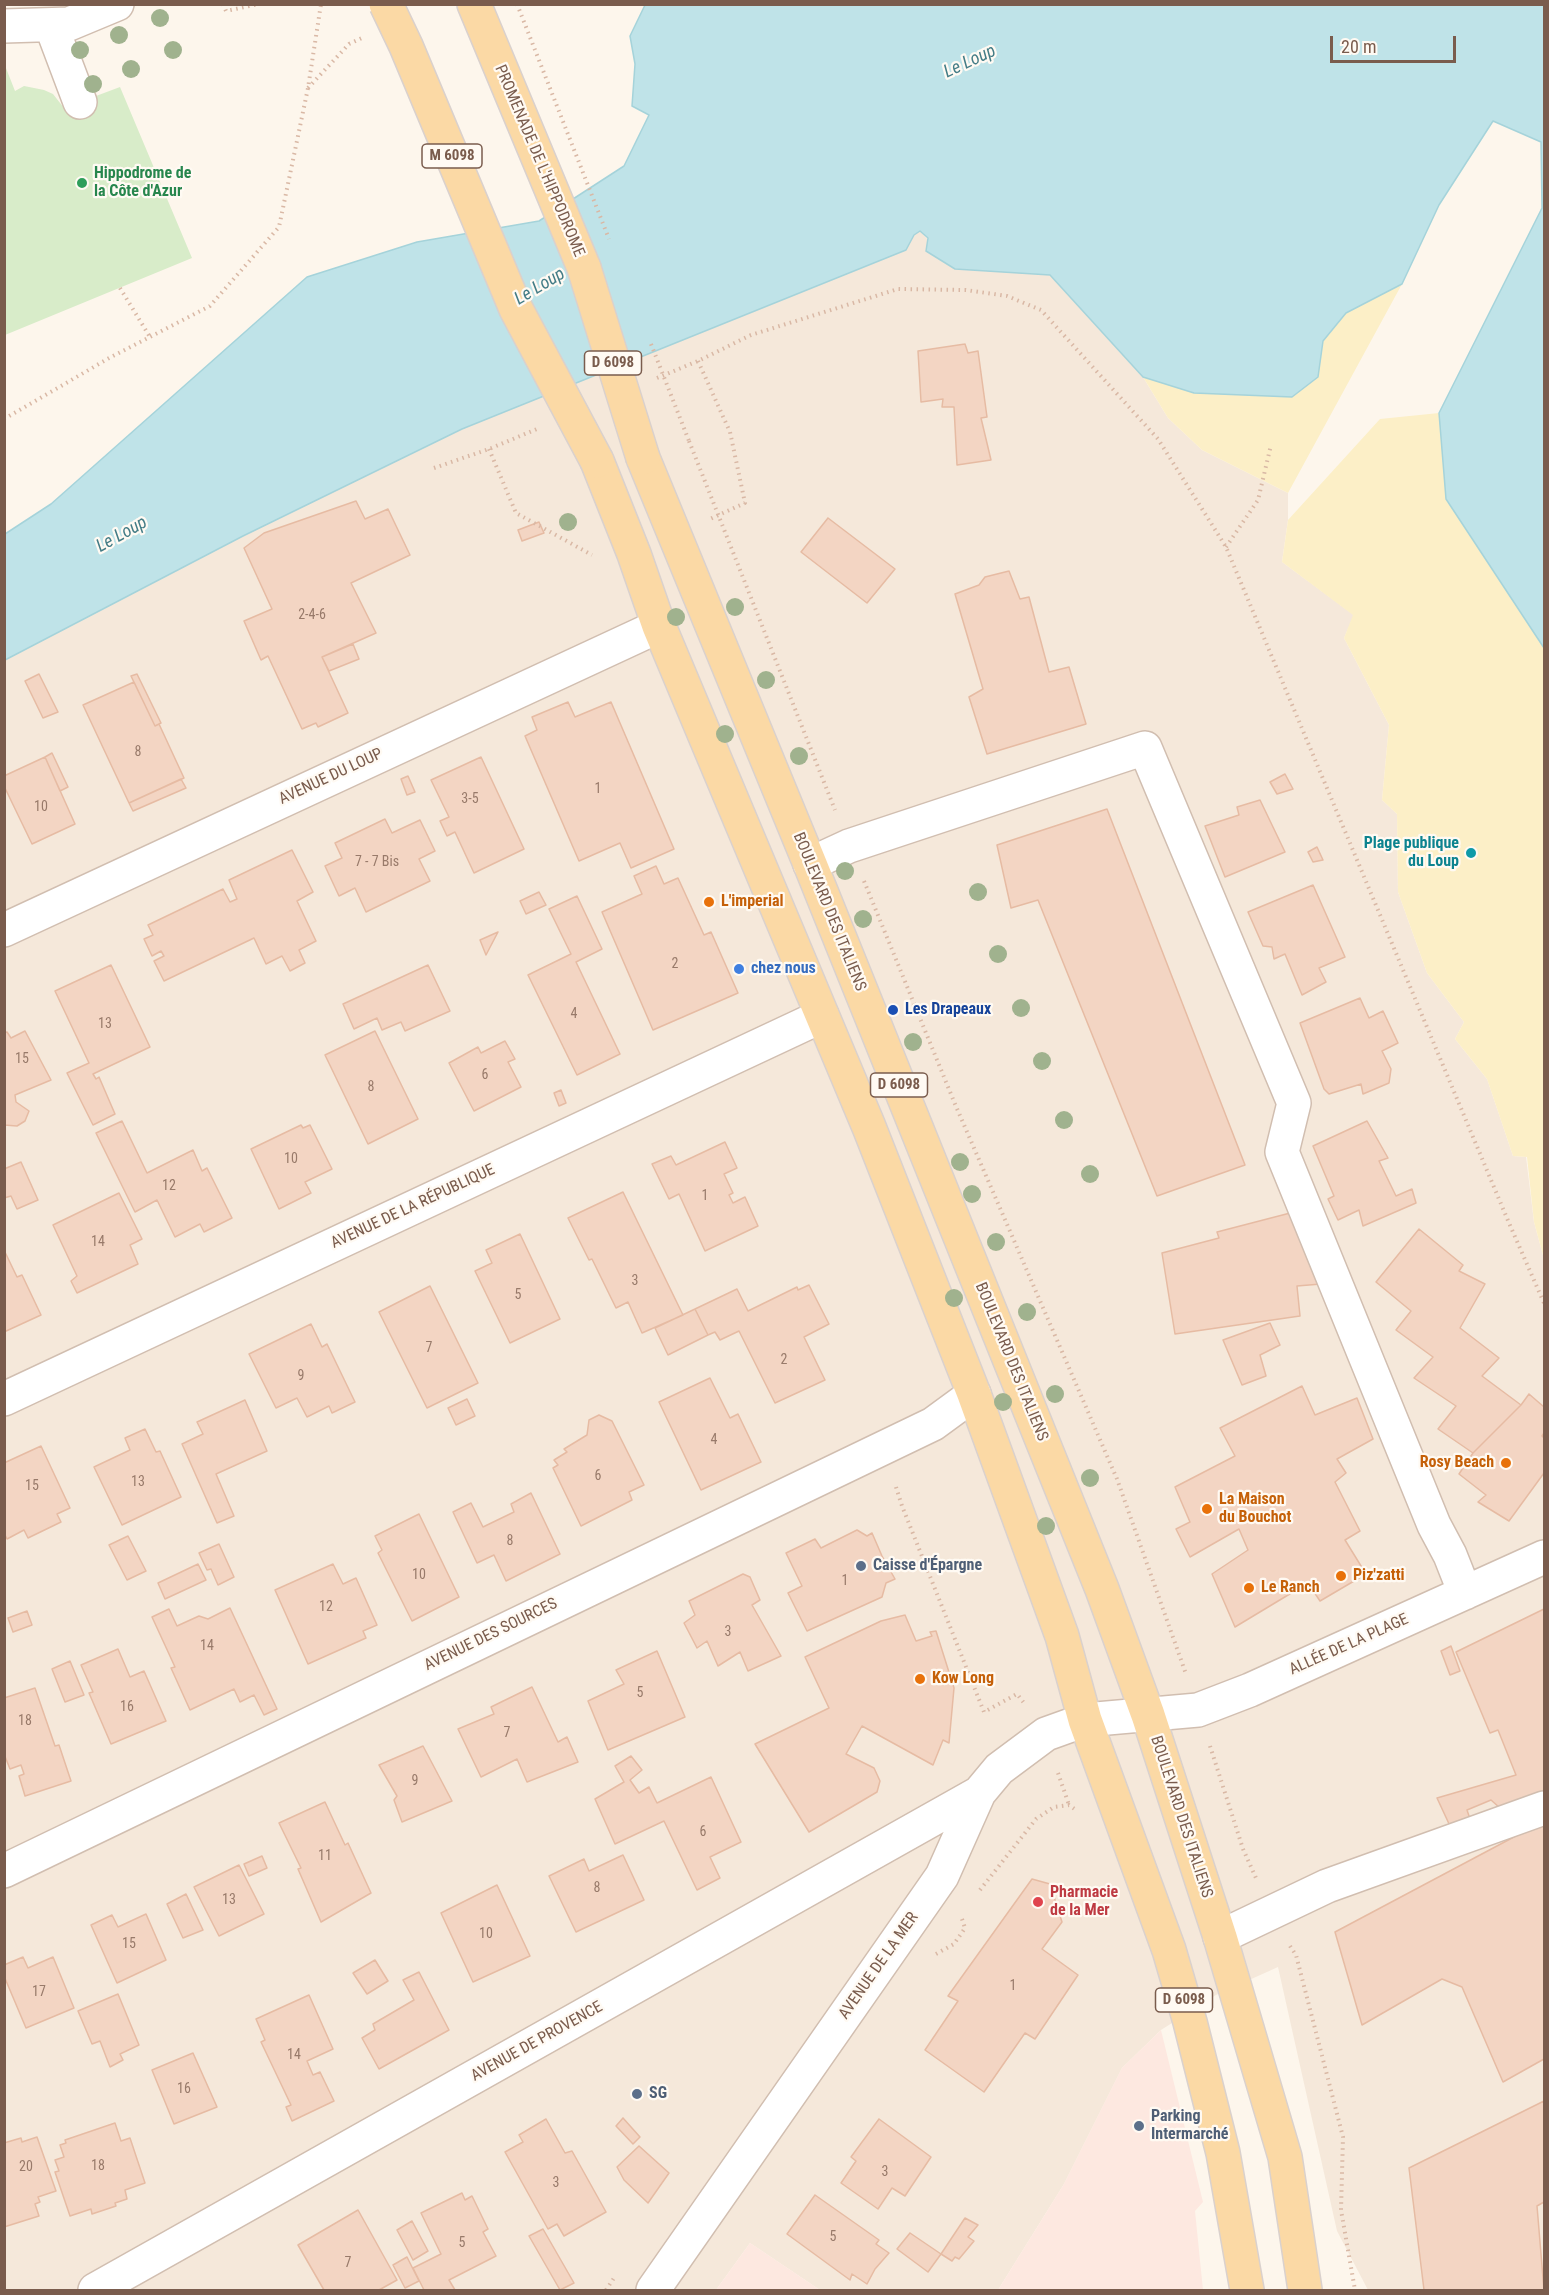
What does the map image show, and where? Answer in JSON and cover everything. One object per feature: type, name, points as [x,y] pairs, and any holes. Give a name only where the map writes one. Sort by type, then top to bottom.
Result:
[{"type":"main road","name":"M 6098","points":[[386,4],[411,57],[516,309]]},
{"type":"main road","name":"PROMENADE DE L'HIPPODROME","points":[[474,4],[584,268],[643,458]]},
{"type":"main road","name":"D 6098","points":[[516,309],[597,461],[658,626],[869,1127],[974,1394],[1062,1636],[1085,1720],[1169,1950],[1223,2153],[1247,2290]]},
{"type":"main road","name":"BOULEVARD DES ITALIENS","points":[[643,458],[810,864],[1098,1578],[1148,1715],[1221,1937],[1285,2157],[1305,2290]]},
{"type":"street","points":[[4,9],[8,4]]},
{"type":"street","points":[[4,26],[69,24],[117,4]]},
{"type":"street","points":[[461,4],[488,40]]},
{"type":"street","points":[[51,25],[80,102]]},
{"type":"street","name":"AVENUE DU LOUP","points":[[4,930],[658,626]]},
{"type":"street","points":[[810,864],[849,846],[1145,748],[1294,1103],[1282,1152],[1434,1525],[1450,1555],[1465,1593]]},
{"type":"street","name":"AVENUE DE LA RÉPUBLIQUE","points":[[4,1399],[822,1016]]},
{"type":"street","name":"AVENUE DES SOURCES","points":[[4,1870],[933,1424],[974,1394]]},
{"type":"street","name":"ALLÉE DE LA PLAGE","points":[[1148,1715],[1198,1710],[1250,1690],[1545,1557]]},
{"type":"street","name":"AVENUE DE LA MER","points":[[652,2290],[942,1876],[979,1793],[999,1769],[1046,1734],[1085,1720],[1148,1715]]},
{"type":"street","name":"AVENUE DE PROVENCE","points":[[95,2290],[979,1793]]},
{"type":"street","points":[[1221,1937],[1327,1886],[1545,1808]]},
{"type":"path","points":[[223,4],[226,11],[259,4]]},
{"type":"path","points":[[4,419],[210,306],[279,227],[308,88],[321,4]]},
{"type":"path","points":[[517,4],[612,244]]},
{"type":"path","points":[[308,88],[349,44]]},
{"type":"path","points":[[120,288],[150,337]]},
{"type":"path","points":[[730,432],[698,361],[751,335],[898,289],[966,290],[1007,296],[1041,310],[1158,439],[1226,547],[1504,1212],[1545,1303]]},
{"type":"path","points":[[650,342],[849,846],[955,1104],[1117,1479],[1188,1680]]},
{"type":"path","points":[[1226,547],[1258,500],[1271,444]]},
{"type":"path","points":[[489,449],[516,513],[610,565],[633,554]]},
{"type":"path","points":[[904,1483],[895,1488],[984,1712],[1017,1694],[1046,1734],[1069,1805]]},
{"type":"path","points":[[1207,1738],[1243,1849],[1270,1913],[1296,1954],[1343,2137],[1341,2210],[1354,2290]]},
{"type":"path","points":[[975,1896],[1036,1819],[1054,1807],[1069,1805],[1085,1815]]},
{"type":"path","points":[[931,1962],[937,1954],[954,1944],[965,1928],[961,1915],[966,1909]]},
{"type":"shaded area","points":[[920,231],[955,269],[1050,275],[1143,377],[1168,418],[1202,450],[1288,493],[1288,520],[1282,562],[1354,615],[1344,638],[1389,725],[1382,800],[1397,814],[1398,892],[1427,973],[1464,1022],[1455,1039],[1487,1079],[1513,1156],[1526,1157],[1534,1222],[1544,1259],[1544,2290],[1368,2290],[1337,2231],[1278,1967],[1216,1995],[1161,2030],[1122,2068],[1064,2184],[998,2290],[820,2290],[750,2243],[716,2290],[5,2290],[5,660],[243,536],[462,429],[905,250],[914,235]]},
{"type":"shaded area","name":"Parking Intermarché","points":[[1161,2030],[1203,2202],[1195,2211],[1203,2290],[998,2290],[1064,2184],[1122,2068]]},
{"type":"shaded area","points":[[750,2243],[820,2290],[716,2290]]},
{"type":"green space","name":"Hippodrome de la Côte d'Azur","points":[[4,63],[15,91],[24,86],[44,90],[53,94],[64,108],[120,87],[192,258],[5,335]]},
{"type":"sand","points":[[1402,284],[1288,493],[1202,450],[1168,418],[1143,377],[1194,393],[1318,377],[1323,341],[1346,313]]},
{"type":"sand","name":"Plage publique du Loup","points":[[1439,413],[1446,499],[1544,648],[1544,1259],[1534,1222],[1527,1157],[1513,1156],[1487,1079],[1455,1039],[1464,1022],[1427,973],[1398,892],[1397,814],[1382,800],[1389,725],[1344,638],[1353,615],[1282,562],[1288,520],[1380,419]]},
{"type":"water","name":"Le Loup","points":[[645,5],[1544,5],[1544,648],[1446,499],[1439,413],[1542,208],[1541,142],[1493,121],[1439,205],[1402,284],[1346,313],[1323,341],[1318,377],[1292,397],[1194,393],[1143,377],[1050,275],[955,269],[926,251],[928,238],[920,231],[914,235],[906,250],[462,429],[243,536],[5,660],[5,534],[51,504],[307,277],[417,242],[539,221],[624,166],[649,115],[632,106],[635,64],[630,36]]},
{"type":"building","points":[[965,344],[968,353],[978,351],[987,417],[981,418],[991,460],[957,465],[954,407],[942,407],[943,399],[921,402],[918,351]]},
{"type":"building","points":[[356,501],[365,519],[388,509],[410,555],[351,583],[376,633],[322,657],[348,713],[318,727],[316,723],[302,729],[268,656],[261,660],[244,621],[272,609],[244,548],[264,533]]},
{"type":"building","points":[[828,518],[895,569],[867,603],[801,552]]},
{"type":"building","points":[[539,522],[544,533],[522,541],[518,530]]},
{"type":"building","points":[[1009,571],[1020,599],[1029,597],[1049,672],[1069,667],[1086,724],[987,754],[969,697],[983,689],[955,594],[979,585],[985,577]]},
{"type":"building","points":[[353,644],[359,659],[329,671],[322,657]]},
{"type":"building","points":[[39,674],[58,712],[43,718],[25,681]]},
{"type":"building","points":[[137,674],[161,723],[155,726],[131,676]]},
{"type":"building","points":[[134,682],[155,726],[159,724],[184,778],[129,803],[83,705]]},
{"type":"building","points":[[568,702],[575,717],[611,702],[674,849],[631,868],[620,843],[579,861],[525,736],[537,730],[532,717]]},
{"type":"building","points":[[52,753],[68,787],[60,791],[45,757]]},
{"type":"building","points":[[45,757],[75,824],[32,844],[4,786],[4,776]]},
{"type":"building","points":[[481,757],[524,849],[474,873],[455,832],[447,836],[440,821],[449,817],[431,780]]},
{"type":"building","points":[[1285,774],[1293,789],[1277,794],[1270,782]]},
{"type":"building","points":[[408,776],[415,792],[407,795],[401,779]]},
{"type":"building","points":[[181,779],[186,788],[133,811],[129,803]]},
{"type":"building","points":[[1260,800],[1285,852],[1225,877],[1205,826],[1239,815],[1237,807]]},
{"type":"building","points":[[1107,809],[1245,1165],[1157,1196],[1038,900],[1011,908],[997,845]]},
{"type":"building","points":[[385,819],[392,833],[420,820],[435,851],[419,859],[430,881],[366,912],[355,888],[339,896],[325,866],[342,858],[335,843]]},
{"type":"building","points":[[1317,847],[1323,860],[1313,862],[1308,852]]},
{"type":"building","points":[[292,850],[313,892],[297,901],[316,941],[299,950],[305,963],[290,971],[282,956],[266,964],[254,938],[164,981],[154,961],[164,956],[161,951],[152,956],[144,939],[153,935],[148,925],[223,889],[230,902],[237,899],[229,880]]},
{"type":"building","points":[[656,866],[664,884],[678,878],[704,935],[711,932],[738,993],[653,1030],[602,912],[642,894],[634,876]]},
{"type":"building","points":[[1313,885],[1345,957],[1319,968],[1326,982],[1302,995],[1285,954],[1274,959],[1272,947],[1263,946],[1248,912]]},
{"type":"building","points":[[539,892],[546,905],[526,914],[520,901]]},
{"type":"building","points":[[577,896],[602,949],[576,962],[620,1054],[577,1075],[528,975],[571,954],[549,909]]},
{"type":"building","points":[[498,932],[486,955],[480,940]]},
{"type":"building","points":[[111,965],[150,1047],[93,1074],[96,1079],[99,1077],[115,1114],[93,1125],[67,1073],[89,1063],[55,991]]},
{"type":"building","points":[[428,965],[450,1011],[405,1031],[401,1022],[382,1030],[377,1018],[354,1029],[343,1004]]},
{"type":"building","points":[[1360,998],[1369,1018],[1383,1011],[1398,1043],[1382,1051],[1391,1069],[1389,1083],[1363,1094],[1361,1084],[1329,1094],[1324,1089],[1300,1023]]},
{"type":"building","points":[[25,1031],[51,1080],[15,1095],[16,1102],[29,1111],[25,1121],[17,1126],[4,1125],[4,1033],[7,1032],[11,1038]]},
{"type":"building","points":[[375,1031],[418,1119],[368,1144],[325,1055]]},
{"type":"building","points":[[505,1041],[515,1059],[508,1062],[521,1087],[474,1111],[449,1063],[478,1047],[481,1053]]},
{"type":"building","points":[[561,1090],[566,1103],[559,1106],[554,1093]]},
{"type":"building","points":[[122,1121],[147,1173],[193,1150],[202,1171],[207,1168],[232,1218],[204,1232],[200,1224],[175,1237],[157,1200],[135,1212],[96,1133]]},
{"type":"building","points":[[1367,1121],[1388,1158],[1379,1161],[1396,1196],[1412,1189],[1416,1203],[1363,1226],[1359,1210],[1338,1220],[1328,1199],[1334,1196],[1313,1146]]},
{"type":"building","points":[[301,1125],[303,1128],[310,1125],[332,1169],[305,1182],[311,1193],[279,1209],[251,1149]]},
{"type":"building","points":[[725,1142],[737,1168],[724,1174],[733,1193],[729,1195],[733,1203],[745,1197],[758,1226],[705,1251],[679,1194],[669,1199],[652,1164],[671,1156],[676,1165]]},
{"type":"building","points":[[21,1162],[38,1200],[17,1209],[11,1196],[4,1198],[4,1169]]},
{"type":"building","points":[[623,1192],[683,1315],[642,1333],[628,1302],[616,1308],[592,1259],[589,1260],[568,1218]]},
{"type":"building","points":[[119,1193],[142,1239],[130,1245],[138,1264],[77,1293],[71,1281],[77,1276],[53,1225]]},
{"type":"building","points":[[1294,1212],[1321,1284],[1297,1286],[1300,1316],[1175,1334],[1162,1253],[1219,1238],[1217,1232]]},
{"type":"building","points":[[1419,1229],[1463,1265],[1459,1271],[1485,1284],[1460,1328],[1499,1358],[1482,1376],[1521,1405],[1473,1453],[1438,1429],[1456,1406],[1414,1378],[1433,1357],[1396,1330],[1411,1311],[1376,1282]]},
{"type":"building","points":[[520,1234],[560,1319],[510,1343],[475,1271],[492,1263],[486,1250]]},
{"type":"building","points":[[4,1250],[17,1277],[22,1275],[41,1315],[4,1332]]},
{"type":"building","points":[[809,1285],[829,1324],[804,1337],[825,1380],[775,1403],[739,1331],[720,1340],[715,1332],[708,1335],[695,1309],[737,1289],[748,1311],[797,1287],[798,1290]]},
{"type":"building","points":[[430,1286],[478,1383],[427,1408],[379,1312]]},
{"type":"building","points":[[695,1309],[708,1335],[668,1355],[655,1328]]},
{"type":"building","points":[[1270,1323],[1280,1345],[1260,1355],[1266,1376],[1242,1385],[1223,1340]]},
{"type":"building","points":[[311,1324],[322,1347],[327,1344],[355,1402],[332,1413],[329,1406],[307,1417],[297,1398],[276,1408],[249,1354]]},
{"type":"building","points":[[710,1378],[730,1418],[738,1414],[761,1462],[701,1490],[659,1402]]},
{"type":"building","points":[[1302,1386],[1315,1415],[1357,1398],[1373,1439],[1337,1459],[1346,1473],[1335,1482],[1360,1531],[1345,1540],[1366,1574],[1320,1601],[1308,1583],[1235,1627],[1212,1574],[1248,1550],[1239,1529],[1190,1557],[1176,1529],[1190,1522],[1175,1487],[1235,1456],[1220,1428]]},
{"type":"building","name":"Rosy Beach","points":[[1529,1394],[1544,1407],[1542,1436],[1544,1438],[1544,1473],[1509,1521],[1478,1502],[1486,1495],[1459,1474],[1473,1453]]},
{"type":"building","points":[[467,1399],[475,1416],[456,1425],[448,1408]]},
{"type":"building","points":[[245,1400],[267,1451],[216,1474],[234,1516],[217,1523],[182,1444],[203,1434],[197,1422]]},
{"type":"building","points":[[599,1415],[612,1421],[644,1485],[629,1492],[632,1500],[581,1526],[553,1468],[558,1465],[554,1460],[567,1452],[564,1449],[587,1435],[589,1420]]},
{"type":"building","points":[[145,1429],[156,1452],[160,1451],[181,1497],[122,1525],[94,1467],[130,1450],[125,1438]]},
{"type":"building","points":[[41,1446],[70,1508],[57,1514],[61,1522],[28,1538],[24,1530],[7,1539],[4,1533],[4,1463]]},
{"type":"building","points":[[531,1493],[560,1554],[506,1581],[494,1555],[477,1563],[453,1512],[471,1503],[483,1527],[514,1512],[511,1504]]},
{"type":"building","points":[[419,1514],[459,1597],[412,1621],[378,1553],[382,1550],[375,1536]]},
{"type":"building","points":[[857,1530],[867,1536],[872,1533],[895,1579],[886,1583],[882,1597],[807,1631],[788,1593],[802,1586],[786,1553],[815,1539],[821,1548]]},
{"type":"building","points":[[128,1536],[146,1571],[127,1580],[109,1545]]},
{"type":"building","points":[[219,1544],[234,1577],[218,1585],[211,1569],[207,1570],[199,1553]]},
{"type":"building","points":[[198,1564],[206,1580],[165,1599],[158,1583]]},
{"type":"building","points":[[333,1564],[343,1584],[356,1578],[377,1625],[363,1631],[366,1638],[308,1664],[275,1590]]},
{"type":"building","points":[[743,1574],[750,1577],[760,1600],[752,1605],[781,1656],[748,1671],[740,1652],[718,1666],[707,1641],[697,1648],[684,1623],[695,1615],[689,1601]]},
{"type":"building","points":[[230,1608],[277,1709],[264,1715],[254,1695],[240,1702],[234,1689],[190,1710],[171,1668],[175,1667],[152,1617],[169,1609],[177,1626],[199,1616],[208,1619]]},
{"type":"building","points":[[1544,1609],[1544,1793],[1500,1808],[1491,1800],[1467,1810],[1470,1819],[1450,1826],[1437,1798],[1516,1775],[1498,1730],[1490,1733],[1456,1652]]},
{"type":"building","points":[[27,1611],[32,1625],[13,1632],[8,1618]]},
{"type":"building","points":[[905,1615],[916,1641],[932,1636],[930,1632],[936,1631],[954,1688],[949,1743],[943,1740],[933,1765],[862,1726],[846,1754],[874,1768],[880,1781],[877,1792],[809,1832],[755,1744],[829,1708],[805,1657],[881,1621]]},
{"type":"building","points":[[1451,1646],[1460,1671],[1450,1675],[1441,1651]]},
{"type":"building","points":[[118,1649],[130,1677],[144,1671],[166,1721],[111,1744],[89,1693],[93,1692],[81,1665]]},
{"type":"building","points":[[657,1651],[685,1717],[608,1750],[588,1701],[624,1684],[616,1670]]},
{"type":"building","points":[[70,1661],[84,1695],[65,1702],[52,1669]]},
{"type":"building","points":[[532,1687],[558,1742],[567,1737],[578,1762],[527,1782],[517,1759],[481,1777],[458,1729],[494,1714],[491,1707]]},
{"type":"building","points":[[35,1688],[55,1746],[59,1745],[71,1781],[25,1796],[19,1776],[24,1774],[21,1765],[10,1769],[4,1754],[4,1698]]},
{"type":"building","points":[[423,1746],[452,1801],[402,1822],[394,1800],[397,1796],[379,1765]]},
{"type":"building","points":[[631,1756],[642,1770],[630,1780],[639,1793],[649,1787],[657,1803],[711,1777],[741,1842],[710,1857],[720,1878],[697,1890],[664,1821],[615,1844],[595,1799],[624,1782],[615,1766]]},
{"type":"building","points":[[325,1802],[345,1845],[348,1843],[371,1893],[321,1922],[298,1869],[301,1868],[279,1823]]},
{"type":"building","points":[[1544,1821],[1544,2059],[1503,2082],[1462,1987],[1442,1979],[1362,2025],[1335,1932]]},
{"type":"building","points":[[623,1855],[644,1900],[576,1932],[549,1876],[584,1859],[589,1871]]},
{"type":"building","points":[[262,1856],[267,1868],[249,1876],[244,1864]]},
{"type":"building","points":[[239,1865],[264,1914],[219,1936],[194,1887]]},
{"type":"building","points":[[1032,1879],[1050,1884],[1062,1922],[1042,1949],[1078,1975],[1035,2039],[1025,2033],[984,2092],[925,2050],[958,2001],[948,1996]]},
{"type":"building","points":[[497,1885],[530,1956],[473,1982],[441,1913]]},
{"type":"building","points":[[186,1894],[203,1930],[183,1938],[167,1904]]},
{"type":"building","points":[[146,1914],[166,1960],[117,1983],[91,1925],[112,1915],[118,1927]]},
{"type":"building","points":[[23,1957],[28,1968],[53,1957],[74,2008],[26,2028],[4,1976],[4,1965]]},
{"type":"building","points":[[375,1960],[388,1981],[367,1994],[353,1973]]},
{"type":"building","points":[[419,1972],[449,2030],[379,2069],[362,2038],[375,2030],[373,2024],[414,2000],[403,1980]]},
{"type":"building","points":[[118,1994],[139,2045],[120,2054],[123,2060],[110,2067],[100,2041],[92,2044],[78,2011]]},
{"type":"building","points":[[309,1995],[333,2049],[307,2061],[313,2075],[320,2072],[334,2101],[292,2121],[286,2107],[291,2105],[261,2042],[265,2040],[256,2019]]},
{"type":"building","points":[[193,2053],[217,2107],[174,2124],[152,2070]]},
{"type":"building","points":[[1544,2101],[1544,2202],[1537,2206],[1544,2290],[1424,2290],[1409,2168]]},
{"type":"building","points":[[623,2118],[640,2137],[633,2144],[616,2126]]},
{"type":"building","points":[[546,2119],[565,2153],[572,2151],[606,2212],[564,2236],[557,2224],[548,2229],[505,2152],[523,2142],[519,2135]]},
{"type":"building","points":[[879,2119],[931,2157],[905,2196],[892,2188],[878,2209],[841,2183],[856,2161],[851,2157]]},
{"type":"building","points":[[115,2123],[121,2141],[130,2138],[145,2183],[125,2190],[127,2199],[115,2203],[116,2206],[92,2214],[91,2209],[70,2216],[55,2172],[59,2171],[55,2160],[64,2157],[60,2145],[66,2143],[65,2140]]},
{"type":"building","points":[[37,2137],[56,2191],[38,2197],[40,2202],[35,2204],[39,2216],[4,2227],[4,2143],[21,2138],[22,2142]]},
{"type":"building","points":[[639,2146],[669,2173],[648,2203],[624,2180],[617,2167]]},
{"type":"building","points":[[462,2193],[465,2200],[472,2196],[488,2229],[483,2232],[496,2256],[449,2280],[455,2290],[424,2290],[413,2268],[441,2254],[421,2213]]},
{"type":"building","points":[[815,2195],[879,2240],[876,2244],[889,2253],[875,2269],[867,2284],[852,2274],[850,2280],[787,2234]]},
{"type":"building","points":[[358,2210],[397,2280],[379,2290],[324,2290],[298,2245]]},
{"type":"building","points":[[965,2218],[978,2225],[968,2237],[974,2241],[959,2259],[955,2257],[952,2261],[941,2254]]},
{"type":"building","points":[[412,2221],[428,2251],[413,2260],[397,2230]]},
{"type":"building","points":[[543,2229],[574,2283],[560,2290],[529,2236]]},
{"type":"building","points":[[910,2233],[941,2254],[928,2272],[897,2249]]},
{"type":"building","points":[[407,2257],[419,2281],[405,2288],[393,2265]]},
{"type":"place","name":"Hippodrome de la Côte d'Azur","points":[[82,183]]},
{"type":"place","name":"Plage publique du Loup","points":[[1471,853]]},
{"type":"place","name":"L'imperial","points":[[709,902]]},
{"type":"place","name":"chez nous","points":[[739,969]]},
{"type":"place","name":"Les Drapeaux","points":[[893,1010]]},
{"type":"place","name":"Rosy Beach","points":[[1506,1463]]},
{"type":"place","name":"La Maison du Bouchot","points":[[1207,1509]]},
{"type":"place","name":"Caisse d'Épargne","points":[[861,1566]]},
{"type":"place","name":"Piz'zatti","points":[[1341,1576]]},
{"type":"place","name":"Le Ranch","points":[[1249,1588]]},
{"type":"place","name":"Kow Long","points":[[920,1679]]},
{"type":"place","name":"Pharmacie de la Mer","points":[[1038,1902]]},
{"type":"place","name":"SG","points":[[637,2094]]},
{"type":"place","name":"Parking Intermarché","points":[[1139,2126]]}]
